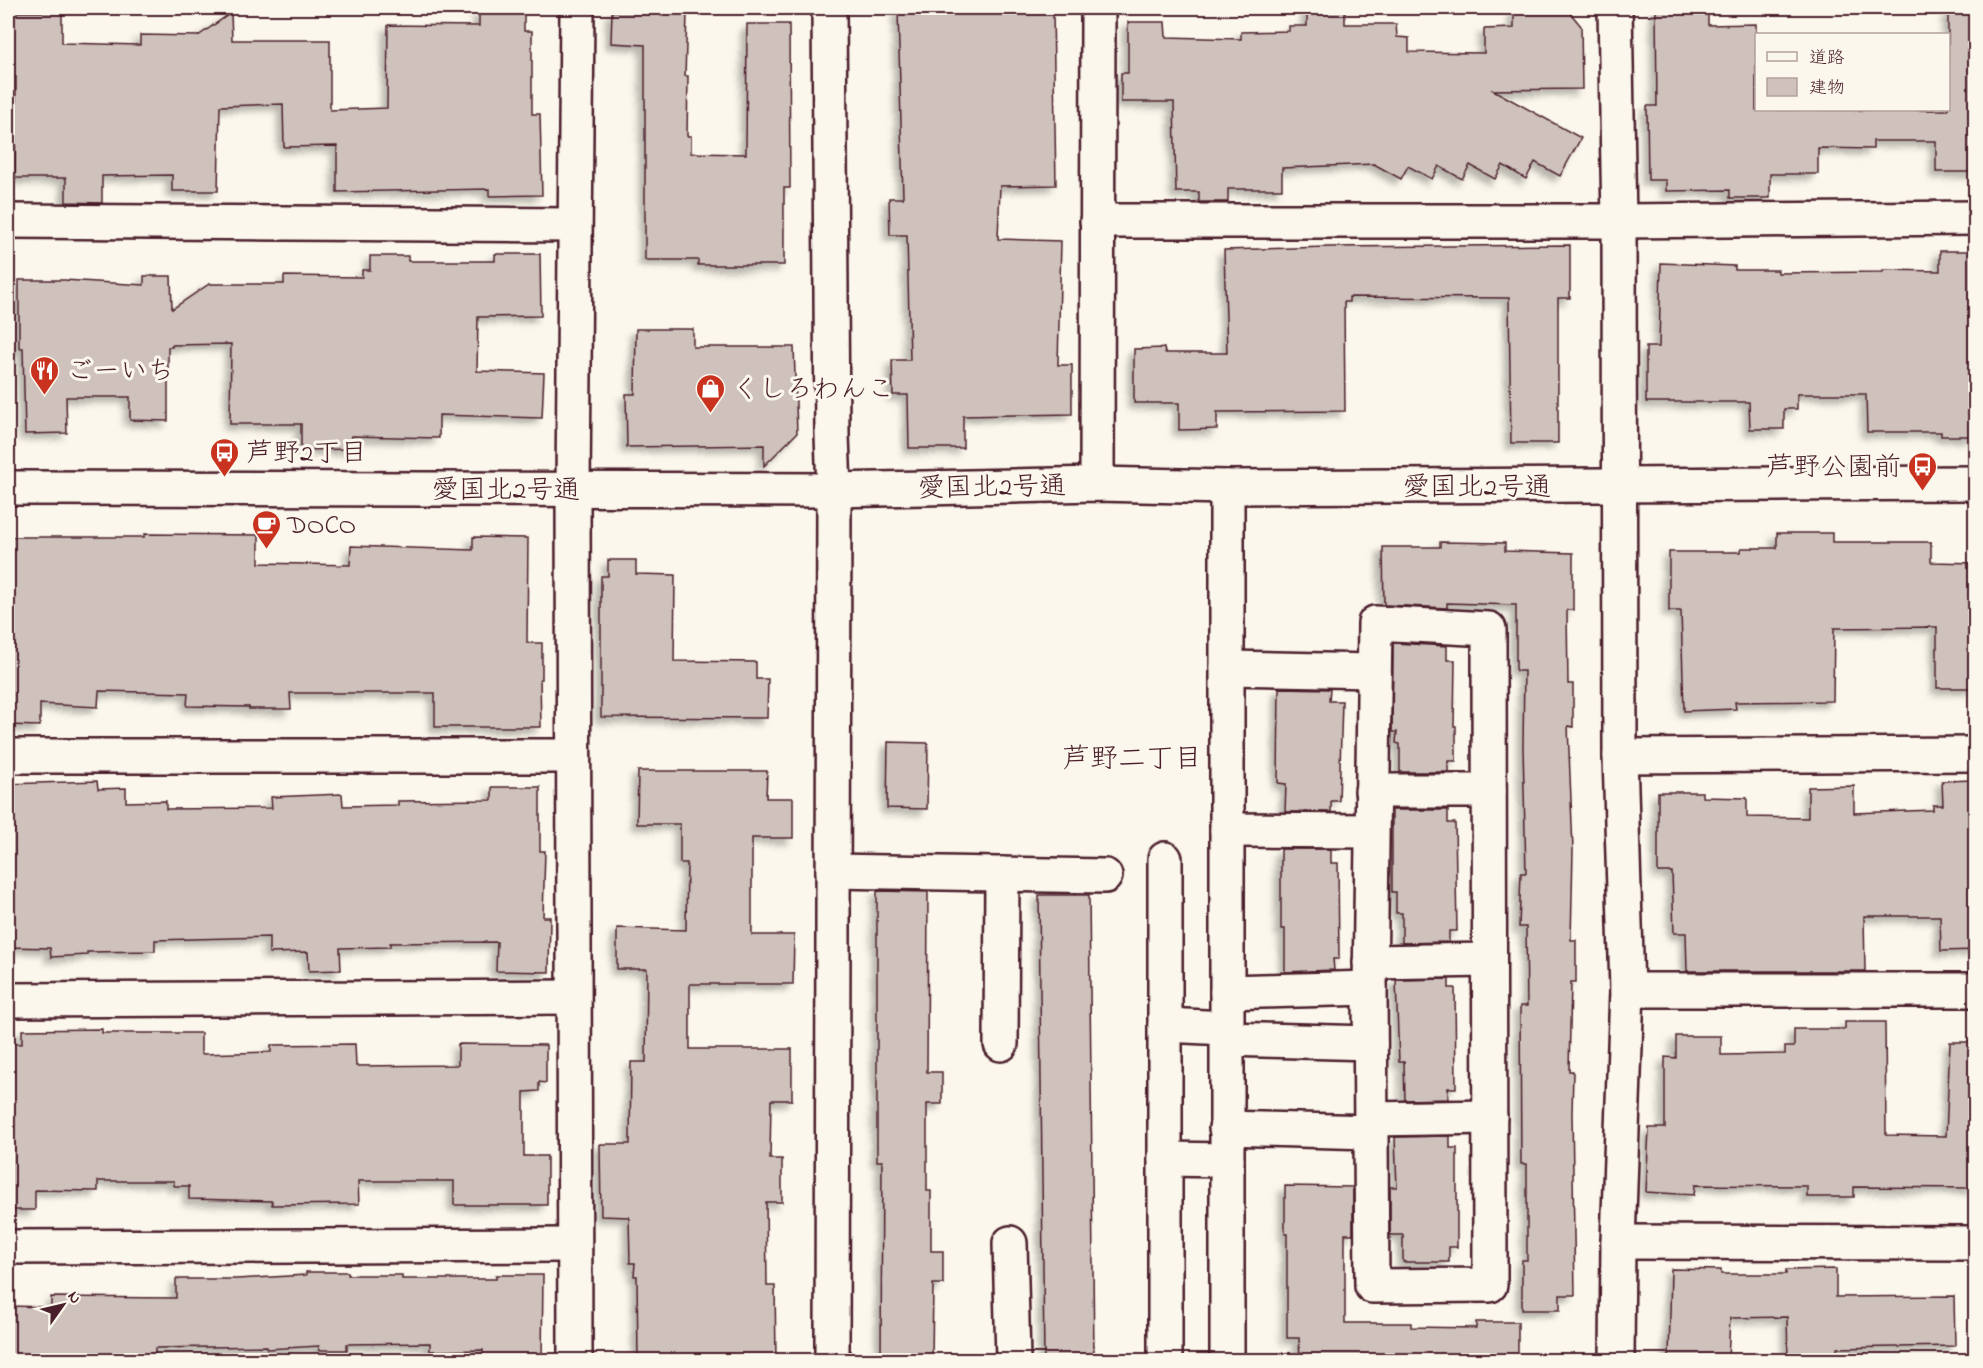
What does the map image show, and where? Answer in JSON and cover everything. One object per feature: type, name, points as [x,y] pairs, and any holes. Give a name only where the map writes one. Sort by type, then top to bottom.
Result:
[{"type":"street","points":[[574,1360],[572,756],[577,8]]},
{"type":"street","points":[[829,8],[834,490],[832,1360]]},
{"type":"street","points":[[1097,484],[1098,8]]},
{"type":"street","points":[[1616,8],[1619,221],[1620,756],[1628,990],[1618,1242],[1617,1360]]},
{"type":"street","points":[[1097,221],[1976,218]]},
{"type":"street","points":[[8,222],[574,225]]},
{"type":"street","name":"愛国北2号通","points":[[8,488],[834,490],[1097,484],[1227,487],[1976,483]]},
{"type":"street","points":[[1227,487],[1227,1360]]},
{"type":"street","points":[[1376,623],[1489,629],[1490,1285],[1372,1286],[1370,975],[1373,671],[1376,623]]},
{"type":"street","points":[[1227,668],[1373,671]]},
{"type":"street","points":[[1620,756],[1976,754]]},
{"type":"street","points":[[8,756],[572,756]]},
{"type":"street","points":[[1372,791],[1489,791]]},
{"type":"street","points":[[1227,830],[1371,831]]},
{"type":"street","points":[[1165,859],[1165,1360]]},
{"type":"street","points":[[833,871],[1105,876]]},
{"type":"street","points":[[1001,1044],[1002,874]]},
{"type":"street","points":[[1227,992],[1489,960]]},
{"type":"street","points":[[1628,990],[1976,990]]},
{"type":"street","points":[[8,1000],[573,997]]},
{"type":"street","points":[[1165,1025],[1226,1033],[1370,1043]]},
{"type":"street","points":[[1165,1159],[1226,1144],[1371,1126],[1490,1117]]},
{"type":"street","points":[[1618,1242],[1976,1243]]},
{"type":"street","points":[[1010,1243],[1013,1360]]},
{"type":"street","points":[[8,1247],[574,1245]]},
{"type":"building","points":[[1307,8],[1345,8],[1345,24],[1396,24],[1397,37],[1409,38],[1409,52],[1484,53],[1484,29],[1514,28],[1514,10],[1567,9],[1581,26],[1582,89],[1493,90],[1581,138],[1560,176],[1535,162],[1526,179],[1503,165],[1495,179],[1470,165],[1462,179],[1439,166],[1432,179],[1408,166],[1401,179],[1374,164],[1282,168],[1282,189],[1228,189],[1228,202],[1199,202],[1199,192],[1176,192],[1174,102],[1121,102],[1121,73],[1128,73],[1128,22],[1165,22],[1166,37],[1241,39],[1241,32],[1289,31],[1289,26],[1307,26]]},
{"type":"building","points":[[1656,8],[1708,8],[1708,25],[1756,24],[1755,111],[1950,111],[1948,11],[1976,11],[1976,172],[1936,172],[1936,141],[1873,141],[1873,149],[1818,148],[1818,174],[1770,174],[1770,198],[1730,198],[1730,190],[1666,191],[1666,180],[1648,180],[1647,106],[1657,106]]},
{"type":"building","points":[[898,10],[1053,12],[1056,185],[1000,186],[998,239],[1061,241],[1058,365],[1072,365],[1072,414],[963,416],[963,448],[909,448],[908,395],[893,395],[892,360],[910,360],[907,235],[890,235],[889,198],[903,198]]},
{"type":"building","points":[[524,11],[524,31],[532,31],[532,114],[540,114],[542,195],[489,196],[489,189],[337,192],[337,146],[284,147],[283,104],[220,106],[218,191],[172,191],[172,175],[102,176],[102,203],[66,202],[66,178],[15,178],[16,77],[8,77],[8,12],[62,12],[62,43],[140,45],[140,35],[198,36],[231,13],[232,40],[330,40],[330,110],[387,108],[388,25],[479,26],[479,12]]},
{"type":"building","points":[[612,11],[687,14],[685,76],[688,76],[687,136],[691,136],[691,153],[746,154],[747,24],[789,24],[790,188],[784,188],[784,265],[698,265],[698,260],[645,260],[645,45],[611,43]]},
{"type":"building","points":[[1570,245],[1570,298],[1558,298],[1558,443],[1511,443],[1509,298],[1349,297],[1349,302],[1344,302],[1345,411],[1217,412],[1217,429],[1179,430],[1179,403],[1134,403],[1134,349],[1164,348],[1165,353],[1227,353],[1224,250]]},
{"type":"building","points":[[1940,251],[1976,251],[1976,436],[1941,436],[1941,432],[1867,432],[1866,394],[1797,394],[1797,409],[1784,409],[1784,429],[1750,429],[1749,402],[1646,402],[1646,347],[1659,347],[1661,263],[1735,266],[1735,270],[1778,270],[1778,273],[1940,271]]},
{"type":"building","points":[[495,254],[540,254],[541,316],[478,317],[477,371],[544,373],[542,418],[439,415],[439,438],[351,436],[351,449],[301,450],[301,424],[230,424],[231,344],[172,345],[168,347],[168,421],[130,420],[130,397],[66,397],[67,433],[25,434],[23,348],[19,348],[19,280],[144,285],[144,276],[171,276],[172,309],[209,284],[284,284],[284,276],[362,277],[362,270],[370,270],[370,256],[408,256],[408,261],[495,261]]},
{"type":"building","points":[[636,329],[693,329],[693,347],[794,347],[797,433],[764,466],[764,445],[627,447],[626,394],[635,394]]},
{"type":"building","points":[[1777,533],[1832,533],[1832,542],[1931,542],[1931,562],[1976,563],[1976,688],[1937,688],[1937,627],[1834,628],[1833,701],[1735,702],[1736,709],[1684,711],[1681,611],[1669,611],[1669,552],[1741,552],[1741,548],[1777,548]]},
{"type":"building","points":[[144,534],[259,535],[259,563],[350,565],[351,546],[473,550],[473,537],[528,538],[527,643],[542,643],[541,727],[435,727],[435,693],[290,693],[291,709],[249,709],[249,707],[187,706],[188,693],[99,691],[98,707],[40,704],[40,726],[8,725],[8,537],[144,537]]},
{"type":"building","points":[[1440,542],[1505,543],[1505,551],[1573,553],[1573,610],[1567,610],[1568,684],[1573,684],[1573,727],[1568,726],[1573,850],[1571,940],[1576,940],[1576,982],[1571,982],[1569,1071],[1573,1071],[1575,1295],[1560,1295],[1560,1310],[1522,1310],[1522,1260],[1527,1260],[1527,1164],[1521,1164],[1520,1006],[1527,1006],[1526,927],[1519,927],[1521,873],[1526,873],[1524,671],[1516,671],[1516,605],[1447,603],[1447,608],[1384,605],[1383,547],[1440,547]]},
{"type":"building","points":[[608,560],[636,560],[636,574],[675,575],[674,661],[756,662],[756,679],[768,679],[767,718],[601,717],[601,576],[608,576]]},
{"type":"building","points":[[1393,643],[1447,646],[1447,660],[1455,660],[1456,761],[1448,761],[1448,772],[1400,772],[1400,744],[1396,743],[1397,732],[1392,732]]},
{"type":"building","points":[[1279,688],[1330,689],[1329,701],[1342,701],[1339,801],[1331,801],[1331,812],[1285,812],[1286,784],[1278,783]]},
{"type":"building","points":[[888,742],[928,743],[927,809],[887,808]]},
{"type":"building","points":[[638,771],[767,771],[766,798],[793,798],[793,838],[752,838],[752,935],[794,935],[793,984],[690,984],[690,1049],[792,1049],[792,1100],[771,1100],[770,1159],[782,1159],[782,1202],[766,1202],[767,1286],[775,1286],[776,1360],[638,1360],[637,1276],[634,1276],[635,1263],[630,1263],[629,1217],[601,1216],[600,1144],[630,1144],[631,1062],[646,1062],[647,969],[617,969],[617,928],[686,930],[687,863],[680,863],[680,824],[637,824]]},
{"type":"building","points":[[1976,780],[1976,950],[1941,951],[1940,916],[1864,916],[1865,971],[1687,971],[1686,933],[1674,933],[1672,872],[1658,872],[1658,792],[1702,792],[1702,797],[1747,798],[1747,817],[1808,818],[1808,787],[1854,786],[1854,813],[1933,810],[1933,805],[1943,805],[1942,781]]},
{"type":"building","points":[[97,781],[98,789],[126,788],[126,802],[166,801],[166,809],[272,808],[271,797],[342,794],[343,806],[398,805],[398,801],[492,800],[492,787],[540,787],[540,851],[545,851],[543,917],[550,917],[549,972],[496,971],[497,942],[390,943],[390,947],[340,948],[341,970],[309,971],[308,952],[269,953],[269,937],[155,940],[155,951],[87,952],[87,955],[51,957],[50,948],[8,947],[8,784]]},
{"type":"building","points":[[1392,810],[1448,810],[1448,823],[1455,823],[1457,931],[1449,931],[1449,942],[1402,943],[1402,913],[1396,913],[1396,892],[1392,892]]},
{"type":"building","points":[[1281,849],[1331,849],[1331,863],[1338,863],[1339,959],[1333,959],[1334,970],[1285,972],[1285,929],[1281,929]]},
{"type":"building","points":[[877,891],[928,892],[927,1072],[942,1072],[942,1104],[927,1104],[927,1191],[931,1191],[931,1251],[943,1251],[943,1284],[933,1284],[932,1360],[881,1360],[882,1161],[877,1161]]},
{"type":"building","points":[[1039,895],[1089,895],[1094,1360],[1044,1360]]},
{"type":"building","points":[[1449,979],[1449,988],[1455,988],[1456,1088],[1448,1088],[1448,1099],[1405,1100],[1404,1062],[1399,1062],[1396,980]]},
{"type":"building","points":[[1845,1022],[1885,1022],[1886,1135],[1946,1136],[1950,1042],[1974,1042],[1974,1188],[1854,1187],[1854,1197],[1807,1197],[1807,1186],[1695,1185],[1694,1195],[1646,1192],[1649,1128],[1665,1128],[1665,1057],[1676,1058],[1676,1036],[1721,1036],[1721,1055],[1785,1054],[1785,1047],[1794,1047],[1794,1029],[1845,1029]]},
{"type":"building","points":[[102,1029],[102,1033],[201,1033],[201,1054],[271,1052],[271,1045],[355,1044],[356,1066],[458,1065],[458,1044],[546,1045],[546,1083],[539,1082],[539,1091],[524,1092],[524,1156],[547,1156],[547,1205],[454,1205],[454,1181],[358,1181],[359,1204],[272,1205],[272,1201],[189,1199],[189,1186],[174,1186],[174,1181],[98,1181],[98,1191],[35,1190],[35,1210],[8,1210],[8,1043],[22,1044],[22,1030]]},
{"type":"building","points":[[1450,1136],[1450,1148],[1457,1148],[1457,1247],[1449,1247],[1449,1262],[1403,1262],[1403,1235],[1390,1235],[1390,1187],[1397,1187],[1395,1137]]},
{"type":"building","points":[[1285,1186],[1353,1187],[1353,1234],[1345,1234],[1345,1323],[1411,1323],[1411,1327],[1476,1328],[1476,1322],[1518,1322],[1518,1360],[1300,1360],[1299,1338],[1287,1338]]},
{"type":"building","points":[[1671,1269],[1721,1270],[1721,1274],[1786,1274],[1786,1270],[1836,1269],[1836,1297],[1954,1296],[1955,1346],[1837,1348],[1838,1360],[1788,1360],[1787,1317],[1730,1318],[1728,1360],[1669,1360]]},
{"type":"building","points":[[306,1272],[402,1275],[402,1279],[496,1279],[496,1275],[543,1275],[542,1360],[483,1360],[483,1350],[430,1351],[430,1343],[347,1344],[347,1350],[319,1350],[319,1346],[267,1349],[267,1346],[155,1348],[155,1357],[8,1356],[8,1306],[51,1307],[51,1297],[176,1298],[176,1279],[237,1279],[306,1275]]},
{"type":"place","name":"ごーいち","points":[[45,396]]},
{"type":"place","name":"くしろわんこ","points":[[711,414]]},
{"type":"place","name":"芦野2丁目","points":[[225,478]]},
{"type":"place","name":"芦野公園前","points":[[1922,492]]},
{"type":"place","name":"DOCO","points":[[266,550]]},
{"type":"district","name":"芦野二丁目","points":[[1132,757]]}]
